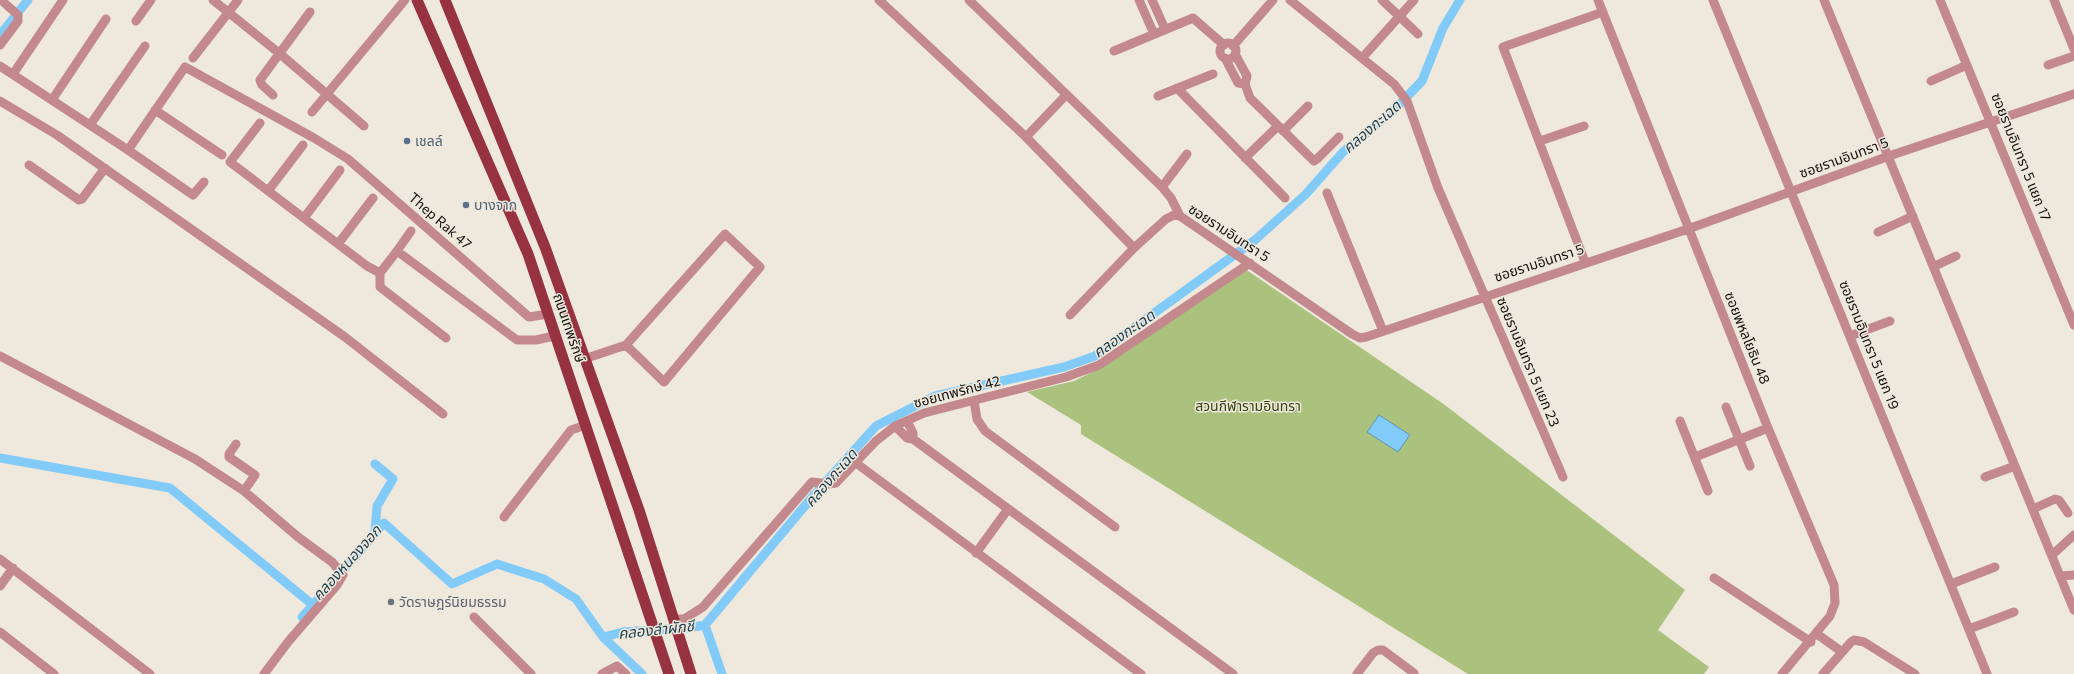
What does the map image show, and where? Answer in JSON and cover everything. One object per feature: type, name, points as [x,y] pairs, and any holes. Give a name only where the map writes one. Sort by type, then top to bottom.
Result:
[{"type":"main road","name":"ถนนเทพรักษ์","points":[[417,0],[528,254],[554,336],[649,610],[669,674]]},
{"type":"main road","name":"ถนนเทพรักษ์","points":[[445,0],[544,247],[639,510],[691,674]]},
{"type":"street","points":[[0,45],[18,21],[16,13],[1,0]]},
{"type":"street","points":[[12,74],[64,0]]},
{"type":"street","points":[[136,21],[151,0]]},
{"type":"street","points":[[213,0],[279,53],[364,126]]},
{"type":"street","points":[[193,58],[238,0]]},
{"type":"street","points":[[312,112],[405,0]]},
{"type":"street","points":[[879,0],[1026,137],[1134,248]]},
{"type":"street","points":[[969,0],[1162,187],[1171,198],[1180,216]]},
{"type":"street","points":[[1139,0],[1154,34]]},
{"type":"street","points":[[1152,0],[1165,29]]},
{"type":"street","points":[[1225,58],[1230,59],[1231,48],[1273,0]]},
{"type":"street","name":"ซอยรามอินทรา 5 แยก 23","points":[[1290,0],[1363,57],[1400,90],[1407,101],[1438,188],[1563,477]]},
{"type":"street","points":[[1382,0],[1418,34]]},
{"type":"street","points":[[1363,57],[1414,0]]},
{"type":"street","name":"ซอยพหลโยธิน 48","points":[[1598,0],[1768,428],[1834,585],[1835,603],[1830,616],[1818,634],[1784,673]]},
{"type":"street","name":"ซอยรามอินทรา 5 แยก 19","points":[[1713,0],[1987,674]]},
{"type":"street","points":[[1824,0],[2074,610]]},
{"type":"street","name":"ซอยรามอินทรา 5 แยก 17","points":[[1940,0],[1992,122],[2074,325]]},
{"type":"street","points":[[2054,0],[2074,50]]},
{"type":"street","points":[[273,95],[260,82],[279,53],[310,12]]},
{"type":"street","points":[[1585,262],[1503,47],[1603,12]]},
{"type":"street","points":[[1114,51],[1193,18],[1231,48],[1247,76],[1245,84],[1250,98],[1314,161],[1340,137]]},
{"type":"street","points":[[52,100],[106,19]]},
{"type":"street","points":[[90,125],[145,46]]},
{"type":"street","points":[[1231,48],[1220,50],[1238,83],[1245,84]]},
{"type":"street","points":[[2048,65],[2074,56]]},
{"type":"street","points":[[1931,81],[1967,65]]},
{"type":"street","points":[[0,66],[128,150],[193,195],[204,182]]},
{"type":"street","name":"Thep Rak 47","points":[[155,110],[185,67],[314,138],[348,159],[529,317],[548,314]]},
{"type":"street","points":[[1158,96],[1213,74]]},
{"type":"street","points":[[1177,88],[1285,198]]},
{"type":"street","name":"ซอยรามอินทรา 5","points":[[1070,315],[1134,248],[1166,219],[1174,215],[1180,216],[1360,338],[1688,229],[1889,156],[2074,94]]},
{"type":"street","points":[[1026,137],[1066,95]]},
{"type":"street","points":[[0,101],[57,135],[105,168],[161,210],[345,338],[443,414]]},
{"type":"street","points":[[1245,158],[1308,106]]},
{"type":"street","points":[[128,150],[155,110],[222,155]]},
{"type":"street","points":[[260,123],[230,162],[367,266],[380,273]]},
{"type":"street","points":[[1540,142],[1584,126]]},
{"type":"street","points":[[268,191],[303,145]]},
{"type":"street","points":[[1162,187],[1187,154]]},
{"type":"street","points":[[29,165],[79,200],[82,199],[105,168]]},
{"type":"street","points":[[304,218],[340,170]]},
{"type":"street","points":[[1327,193],[1383,331]]},
{"type":"street","points":[[338,244],[374,198]]},
{"type":"street","points":[[1878,232],[1913,216]]},
{"type":"street","points":[[411,231],[380,273],[380,287],[446,338]]},
{"type":"street","points":[[584,359],[626,345],[725,234],[760,267],[664,382],[626,345]]},
{"type":"street","points":[[397,251],[517,340],[536,340],[554,336]]},
{"type":"street","points":[[1934,266],[1956,256]]},
{"type":"street","name":"ซอยเทพรักษ์ 42","points":[[675,622],[684,619],[703,607],[806,487],[812,482],[829,484],[838,481],[876,441],[896,426],[924,413],[1066,377],[1099,365],[1250,263]]},
{"type":"street","points":[[1850,336],[1890,321]]},
{"type":"street","points":[[0,356],[195,459],[244,491],[298,537],[332,562],[343,574],[337,585],[288,642],[264,674]]},
{"type":"street","points":[[974,401],[977,418],[985,431],[1115,527]]},
{"type":"street","points":[[1726,407],[1750,466]]},
{"type":"street","points":[[907,421],[913,432],[913,439]]},
{"type":"street","points":[[1680,421],[1708,491]]},
{"type":"street","points":[[504,517],[571,430],[586,425]]},
{"type":"street","points":[[896,426],[903,435],[913,439],[1234,674]]},
{"type":"street","points":[[1695,457],[1768,428]]},
{"type":"street","points":[[236,444],[228,454],[229,457],[231,460],[255,475],[244,491]]},
{"type":"street","points":[[860,466],[1141,674]]},
{"type":"street","points":[[1985,477],[2015,466]]},
{"type":"street","points":[[2033,509],[2055,499],[2059,500],[2068,513]]},
{"type":"street","points":[[976,553],[1008,509]]},
{"type":"street","points":[[2052,555],[2074,535]]},
{"type":"street","points":[[0,559],[150,674]]},
{"type":"street","points":[[1951,584],[1995,567]]},
{"type":"street","points":[[0,586],[13,568]]},
{"type":"street","points":[[2061,576],[2074,575]]},
{"type":"street","points":[[1714,578],[1810,642]]},
{"type":"street","points":[[1969,629],[2014,612]]},
{"type":"street","points":[[474,617],[531,674]]},
{"type":"street","points":[[0,632],[54,674]]},
{"type":"street","points":[[1818,634],[1842,652]]},
{"type":"street","points":[[1829,672],[1842,652],[1851,642],[1864,642],[1915,674]]},
{"type":"street","points":[[1358,674],[1373,653],[1378,650],[1383,650],[1414,672]]},
{"type":"street","points":[[602,674],[618,666],[626,674]]},
{"type":"green space","name":"สวนกีฬารามอินทรา","points":[[1245,269],[1445,405],[1685,590],[1658,630],[1709,667],[1704,674],[1468,674],[1081,434],[1081,425],[1027,392],[1074,381],[1101,368]]},
{"type":"water","points":[[1379,415],[1410,435],[1398,452],[1367,432]]},
{"type":"waterway","points":[[0,35],[28,0]]},
{"type":"waterway","name":"คลองกะเฉด","points":[[705,625],[814,495],[876,426],[935,396],[1064,367],[1095,356],[1255,240],[1306,194],[1343,152],[1393,111],[1422,81],[1443,28],[1460,0]]},
{"type":"waterway","name":"คลองหนองจอก","points":[[0,458],[170,488],[313,605],[384,523],[452,584],[497,564],[544,579],[576,599],[603,637],[642,674]]},
{"type":"waterway","points":[[375,464],[393,479],[377,506],[375,532]]},
{"type":"waterway","points":[[302,617],[313,605]]},
{"type":"waterway","name":"คลองลำผักชี","points":[[603,637],[623,632],[687,628],[705,625],[722,674]]},
{"type":"place","name":"เชลล์","points":[[407,141]]},
{"type":"place","name":"บางจาก","points":[[466,205]]},
{"type":"place","name":"วัดราษฎร์นิยมธรรม","points":[[391,602]]}]
